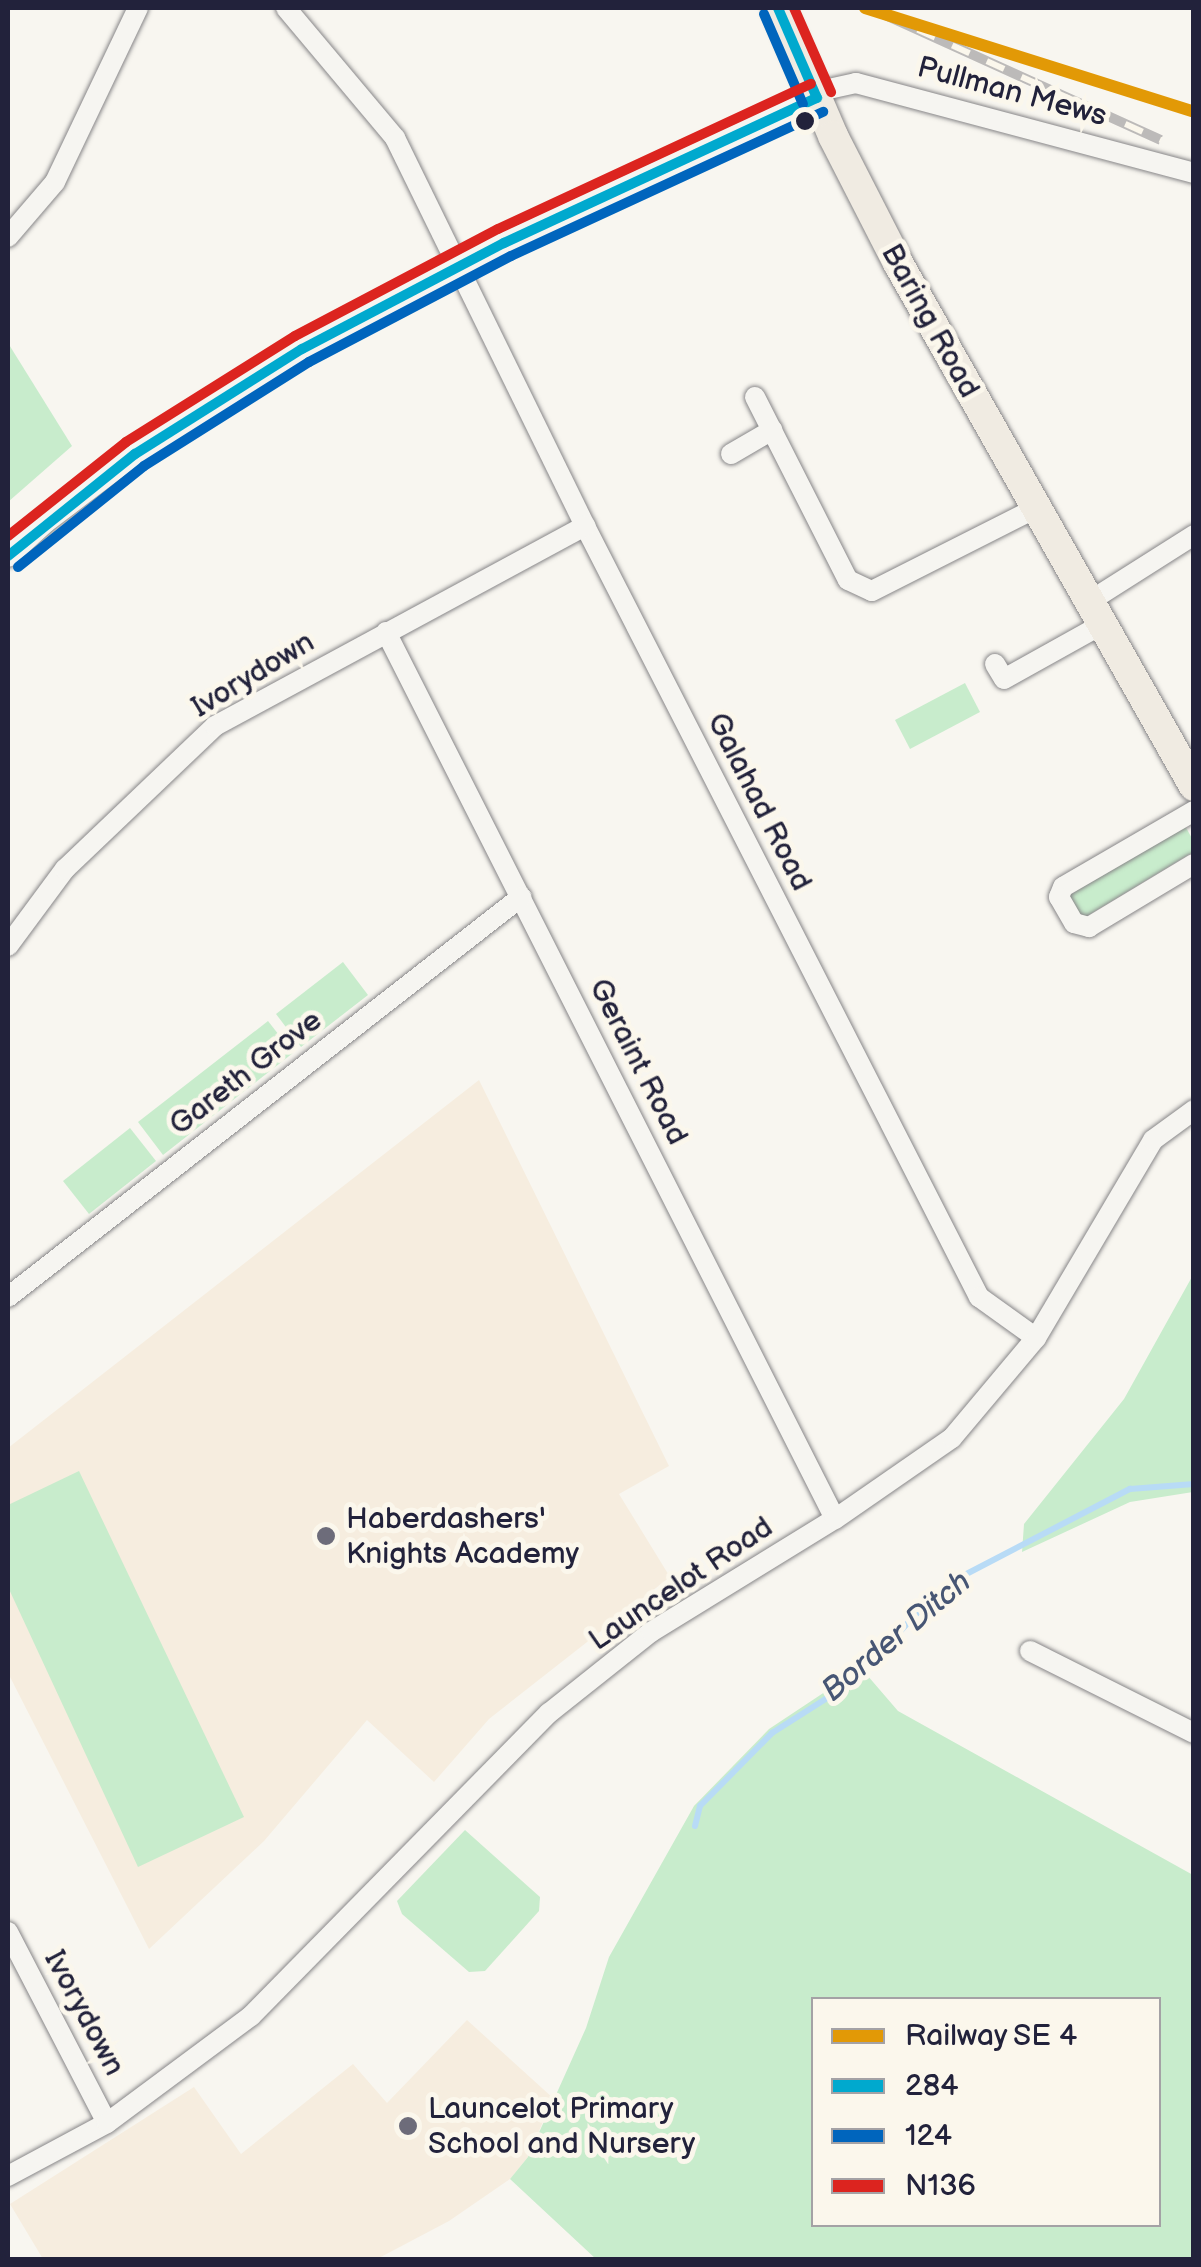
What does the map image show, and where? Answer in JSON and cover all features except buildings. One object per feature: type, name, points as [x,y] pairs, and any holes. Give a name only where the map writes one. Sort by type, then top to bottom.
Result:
[{"type":"main road","name":"Baring Road","points":[[778,8],[869,209],[1034,510],[1194,786]]},
{"type":"street","points":[[8,237],[55,182],[138,8]]},
{"type":"street","name":"Galahad Road","points":[[286,8],[395,138],[585,526],[979,1298],[1036,1338]]},
{"type":"street","name":"Pullman Mews","points":[[816,95],[856,82],[1194,172]]},
{"type":"street","points":[[8,556],[44,522],[208,406],[302,348],[816,95]]},
{"type":"street","points":[[755,397],[848,580],[868,598],[1034,510]]},
{"type":"street","points":[[731,454],[772,430]]},
{"type":"street","name":"Ivorydown","points":[[8,946],[64,869],[215,726],[585,526]]},
{"type":"street","points":[[1005,680],[1194,535]]},
{"type":"street","name":"Geraint Road","points":[[386,632],[835,1519]]},
{"type":"street","points":[[1194,811],[1063,887],[1060,897],[1074,923],[1089,927],[1194,864]]},
{"type":"street","name":"Gareth Grove","points":[[8,1297],[520,897]]},
{"type":"street","name":"Launcelot Road","points":[[8,2176],[108,2122],[250,2016],[549,1713],[651,1632],[835,1519],[952,1438],[1036,1338],[1153,1140],[1194,1110]]},
{"type":"street","points":[[1030,1651],[1194,1733]]},
{"type":"street","name":"Ivorydown","points":[[8,1932],[108,2122]]},
{"type":"shaded area","name":"Haberdashers' Knights Academy","points":[[479,1080],[669,1466],[619,1494],[670,1577],[489,1719],[434,1782],[367,1720],[264,1841],[149,1949],[8,1673],[8,1448]]},
{"type":"shaded area","name":"Launcelot Primary School and Nursery","points":[[467,2020],[553,2098],[528,2157],[510,2179],[449,2221],[377,2259],[43,2259],[10,2204],[194,2087],[241,2154],[353,2064],[387,2103]]},
{"type":"green space","points":[[8,343],[72,446],[8,502]]},
{"type":"green space","points":[[965,683],[980,712],[910,749],[895,720]]},
{"type":"green space","points":[[1185,826],[1193,840],[1193,852],[1082,919],[1068,896]]},
{"type":"green space","points":[[343,962],[368,995],[301,1047],[276,1014]]},
{"type":"green space","points":[[268,1021],[293,1053],[163,1155],[138,1122]]},
{"type":"green space","points":[[130,1128],[156,1161],[89,1214],[63,1181]]},
{"type":"green space","points":[[1193,1275],[1193,1492],[1130,1502],[1022,1552],[1024,1524],[1124,1399]]},
{"type":"green space","points":[[79,1471],[244,1817],[138,1867],[8,1587],[8,1505]]},
{"type":"green space","points":[[861,1668],[898,1711],[1193,1875],[1193,2259],[596,2259],[510,2179],[528,2157],[586,2028],[609,1957],[694,1806],[769,1729]]},
{"type":"green space","points":[[465,1830],[540,1897],[539,1911],[485,1971],[469,1972],[402,1914],[397,1901]]},
{"type":"waterway","name":"Border Ditch","points":[[695,1826],[700,1806],[772,1733],[854,1681],[934,1595],[951,1582],[1130,1489],[1194,1484]]},
{"type":"railway","points":[[883,14],[1161,140]]},
{"type":"transit line","name":"284","points":[[778,8],[817,98]]},
{"type":"transit line","name":"N136","points":[[794,8],[831,92]]},
{"type":"transit line","points":[[865,8],[1194,112]]},
{"type":"transit line","name":"124","points":[[764,14],[803,104]]},
{"type":"transit line","name":"N136","points":[[8,536],[126,442],[295,336],[498,229],[811,84]]},
{"type":"transit line","name":"284","points":[[8,556],[135,454],[302,349],[504,243],[817,98]]},
{"type":"transit line","name":"124","points":[[18,567],[144,466],[309,362],[511,256],[823,112]]},
{"type":"place","name":"Haberdashers' Knights Academy","points":[[326,1536]]},
{"type":"place","name":"Launcelot Primary School and Nursery","points":[[408,2126]]}]
